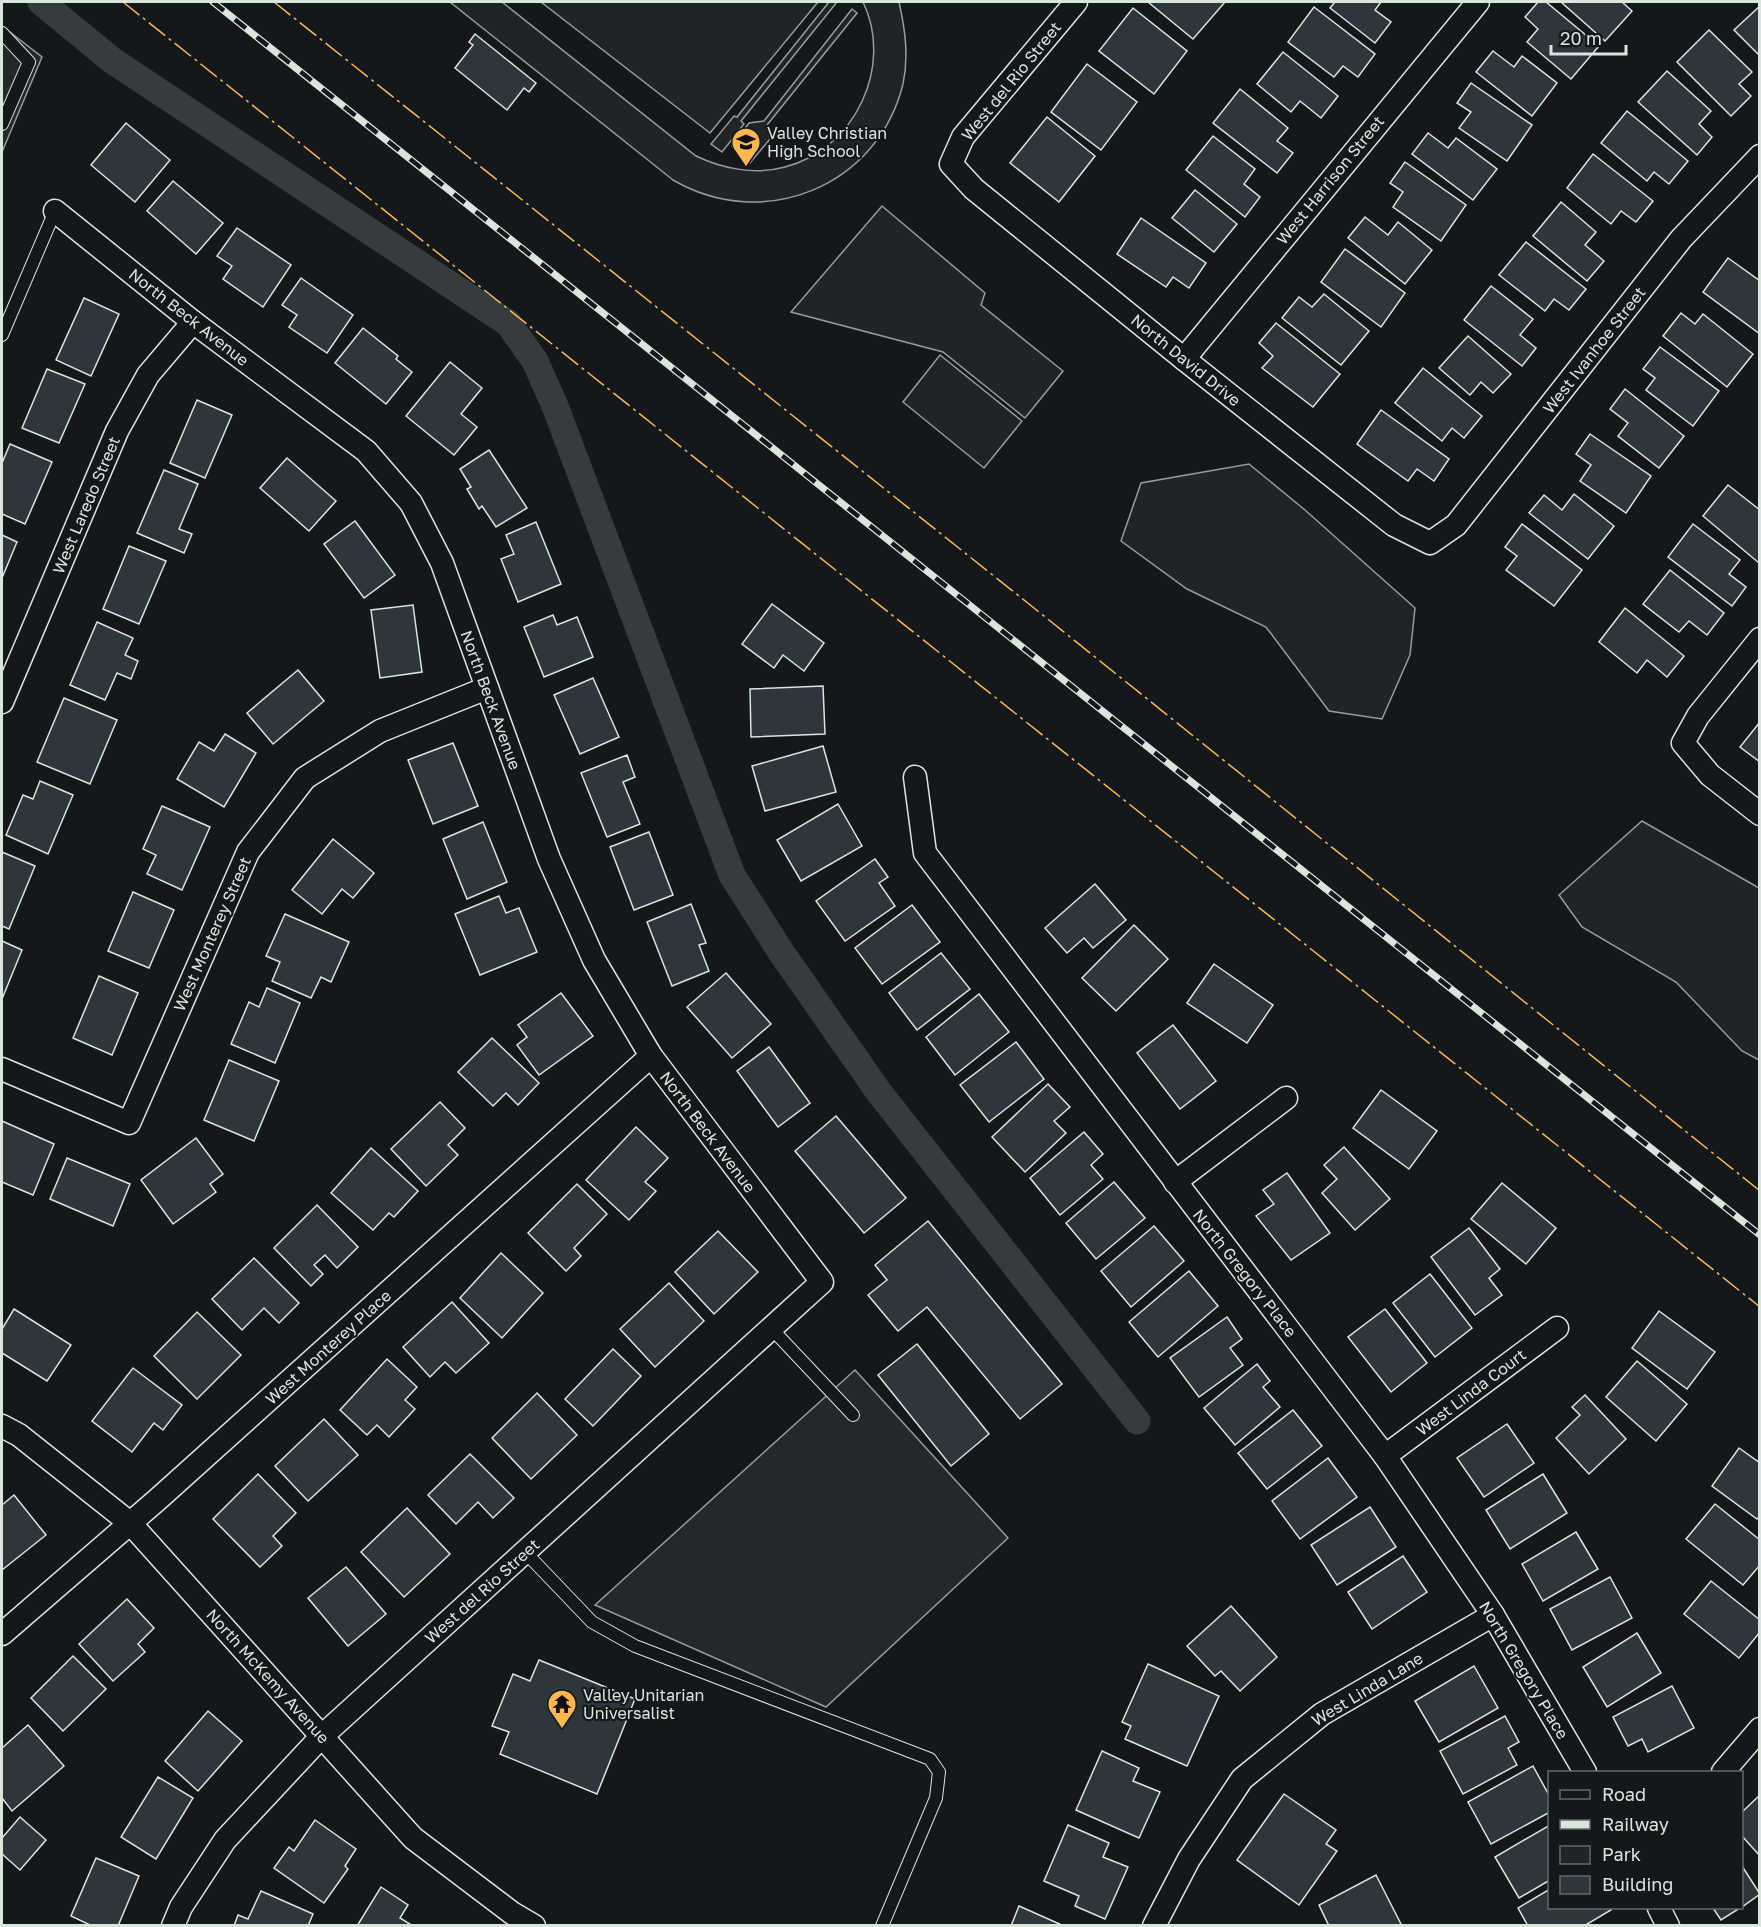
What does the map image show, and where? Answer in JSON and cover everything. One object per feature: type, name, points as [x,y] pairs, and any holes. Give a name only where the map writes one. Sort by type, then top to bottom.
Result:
[{"type":"street","name":"West Harrison Street","points":[[1184,359],[1478,2]]},
{"type":"street","name":"West del Rio Street","points":[[951,164],[963,137],[1067,5]]},
{"type":"street","name":"West Ivanhoe Street","points":[[1430,543],[1456,525],[1681,239],[1760,156]]},
{"type":"street","name":"North David Drive","points":[[951,164],[974,189],[1184,359],[1394,525],[1430,543]]},
{"type":"street","name":"North Beck Avenue","points":[[55,211],[193,322],[366,452],[411,504],[442,563],[558,879],[594,960],[651,1056],[822,1282]]},
{"type":"street","name":"West Laredo Street","points":[[2,702],[117,432],[148,375],[193,322]]},
{"type":"street","points":[[1760,639],[1698,717],[1683,743],[1710,774],[1760,814]]},
{"type":"street","name":"West Monterey Street","points":[[2,1070],[129,1124],[248,852],[305,778],[380,731],[487,688]]},
{"type":"street","name":"North Gregory Place","points":[[915,777],[925,853],[1385,1456],[1493,1615],[1584,1771]]},
{"type":"street","name":"West Monterey Place","points":[[2,1634],[130,1523],[651,1056]]},
{"type":"street","points":[[1175,1182],[1286,1098]]},
{"type":"street","name":"West del Rio Street","points":[[173,1926],[181,1907],[225,1840],[321,1737],[822,1282]]},
{"type":"street","name":"West Linda Court","points":[[1385,1456],[1557,1328]]},
{"type":"street","name":"North McKemy Avenue","points":[[2,1426],[19,1435],[130,1523],[412,1838],[512,1913],[534,1926]]},
{"type":"street","name":"West Linda Lane","points":[[1154,1926],[1189,1858],[1242,1779],[1322,1714],[1493,1615]]},
{"type":"street","points":[[1725,1771],[1760,1729]]},
{"type":"street","points":[[1660,1909],[1668,1926]]},
{"type":"lane","points":[[2,33],[28,62],[2,124]]},
{"type":"lane","points":[[2,335],[55,211]]},
{"type":"lane","points":[[771,1328],[853,1415]]},
{"type":"lane","points":[[525,1552],[592,1622],[635,1646],[930,1759],[939,1772],[936,1798],[882,1926]]},
{"type":"green space","points":[[450,2],[502,2],[696,156],[740,169],[774,169],[810,157],[831,143],[849,124],[862,102],[870,78],[874,52],[871,27],[863,2],[899,2],[906,43],[905,74],[890,120],[869,149],[843,173],[813,190],[779,200],[744,202],[708,195],[673,180]]},
{"type":"green space","points":[[541,2],[818,2],[710,133]]},
{"type":"green space","points":[[829,2],[837,2],[741,121],[744,124],[722,152],[711,144],[734,116],[737,117]]},
{"type":"green space","points":[[852,9],[857,13],[767,125],[770,139],[750,163],[732,146],[749,123],[764,121]]},
{"type":"green space","points":[[882,206],[985,293],[981,305],[1063,371],[1025,418],[943,352],[791,312]]},
{"type":"green space","points":[[940,355],[1022,421],[984,468],[903,402]]},
{"type":"green space","points":[[1249,464],[1305,510],[1415,608],[1410,655],[1382,719],[1329,711],[1266,627],[1187,589],[1121,541],[1141,483]]},
{"type":"green space","points":[[1642,821],[1759,888],[1759,1060],[1742,1051],[1676,982],[1582,927],[1559,895]]},
{"type":"shaded area","points":[[2,26],[42,57],[2,152]]},
{"type":"shaded area","points":[[855,1370],[1008,1538],[826,1707],[595,1605]]},
{"type":"building","points":[[1148,2],[1225,2],[1193,39]]},
{"type":"building","points":[[1335,2],[1381,2],[1375,10],[1391,22],[1375,43],[1330,8]]},
{"type":"building","points":[[1538,2],[1546,2],[1599,46],[1571,79],[1527,42],[1538,29],[1525,17]]},
{"type":"building","points":[[1561,2],[1622,2],[1632,11],[1605,41]]},
{"type":"building","points":[[1760,6],[1760,56],[1734,30]]},
{"type":"building","points":[[1314,7],[1375,54],[1358,77],[1343,66],[1334,77],[1288,42]]},
{"type":"building","points":[[1133,8],[1187,51],[1154,94],[1099,51]]},
{"type":"building","points":[[1709,30],[1752,72],[1739,84],[1751,96],[1731,116],[1677,62]]},
{"type":"building","points":[[475,34],[536,83],[529,92],[524,88],[507,110],[455,68],[473,45],[469,42]]},
{"type":"building","points":[[1493,51],[1514,67],[1522,56],[1557,83],[1532,116],[1476,72]]},
{"type":"building","points":[[1283,52],[1338,96],[1321,118],[1300,101],[1291,112],[1257,84]]},
{"type":"building","points":[[1087,64],[1137,102],[1101,150],[1051,112]]},
{"type":"building","points":[[1667,71],[1711,111],[1699,124],[1712,137],[1697,155],[1638,102]]},
{"type":"building","points":[[1471,83],[1532,125],[1507,161],[1459,128],[1471,112],[1457,103]]},
{"type":"building","points":[[1240,89],[1288,128],[1277,141],[1293,153],[1277,173],[1213,123]]},
{"type":"building","points":[[1627,111],[1688,161],[1669,184],[1654,172],[1647,181],[1601,143]]},
{"type":"building","points":[[1047,117],[1095,156],[1059,202],[1010,163]]},
{"type":"building","points":[[126,123],[170,160],[135,202],[91,165]]},
{"type":"building","points":[[1428,133],[1448,148],[1456,138],[1497,169],[1473,200],[1412,154]]},
{"type":"building","points":[[1213,136],[1255,169],[1244,184],[1260,197],[1245,217],[1186,170]]},
{"type":"building","points":[[1593,154],[1653,201],[1636,222],[1621,211],[1611,224],[1567,188]]},
{"type":"building","points":[[1405,162],[1466,205],[1441,241],[1393,207],[1403,192],[1390,183]]},
{"type":"building","points":[[173,181],[223,223],[196,254],[147,211]]},
{"type":"building","points":[[1195,190],[1237,224],[1214,252],[1172,218]]},
{"type":"building","points":[[1561,202],[1596,232],[1585,245],[1604,261],[1587,281],[1533,236]]},
{"type":"building","points":[[1365,217],[1388,235],[1398,222],[1432,250],[1405,284],[1348,238]]},
{"type":"building","points":[[1141,218],[1206,263],[1189,288],[1173,277],[1166,287],[1117,254]]},
{"type":"building","points":[[237,228],[291,265],[263,307],[223,279],[232,266],[217,256]]},
{"type":"building","points":[[1526,242],[1586,289],[1569,310],[1554,299],[1545,311],[1499,275]]},
{"type":"building","points":[[1345,249],[1405,293],[1381,327],[1321,282]]},
{"type":"building","points":[[1728,258],[1760,281],[1760,334],[1703,292]]},
{"type":"building","points":[[301,278],[353,315],[327,353],[289,327],[297,315],[282,305]]},
{"type":"building","points":[[1491,286],[1533,319],[1520,335],[1536,348],[1522,366],[1464,320]]},
{"type":"building","points":[[1324,294],[1369,331],[1341,365],[1282,318],[1299,297],[1312,307]]},
{"type":"building","points":[[84,298],[119,314],[91,376],[56,360]]},
{"type":"building","points":[[1681,313],[1695,324],[1703,314],[1753,354],[1727,387],[1663,336]]},
{"type":"building","points":[[1276,323],[1340,374],[1313,407],[1262,368],[1273,356],[1259,343]]},
{"type":"building","points":[[363,328],[398,356],[396,359],[412,372],[386,404],[335,363]]},
{"type":"building","points":[[1468,336],[1511,374],[1493,393],[1481,382],[1470,395],[1439,368]]},
{"type":"building","points":[[1660,347],[1719,391],[1693,426],[1646,390],[1655,378],[1643,369]]},
{"type":"building","points":[[450,362],[482,388],[461,414],[477,427],[454,455],[406,416]]},
{"type":"building","points":[[1423,368],[1482,416],[1464,438],[1452,428],[1442,441],[1395,403]]},
{"type":"building","points":[[47,369],[85,384],[59,443],[22,428]]},
{"type":"building","points":[[1625,389],[1684,436],[1659,468],[1618,436],[1628,423],[1610,409]]},
{"type":"building","points":[[197,400],[232,415],[205,478],[170,463]]},
{"type":"building","points":[[1381,410],[1449,459],[1434,481],[1417,469],[1408,481],[1357,444]]},
{"type":"building","points":[[1590,434],[1651,476],[1626,513],[1580,481],[1591,465],[1576,454]]},
{"type":"building","points":[[10,444],[52,462],[25,524],[2,514],[2,463]]},
{"type":"building","points":[[489,450],[527,508],[496,527],[482,506],[479,509],[467,489],[471,487],[460,469]]},
{"type":"building","points":[[287,458],[336,501],[309,531],[260,488]]},
{"type":"building","points":[[164,470],[198,484],[179,529],[192,534],[184,553],[137,533]]},
{"type":"building","points":[[1728,485],[1760,510],[1759,563],[1703,516]]},
{"type":"building","points":[[1574,494],[1614,526],[1588,559],[1529,513],[1544,495],[1562,510]]},
{"type":"building","points":[[355,521],[395,575],[364,598],[324,544]]},
{"type":"building","points":[[536,522],[561,584],[518,602],[501,559],[514,554],[506,535]]},
{"type":"building","points":[[1522,524],[1582,570],[1554,606],[1506,570],[1517,556],[1505,547]]},
{"type":"building","points":[[1693,524],[1740,560],[1729,574],[1746,587],[1732,606],[1668,557]]},
{"type":"building","points":[[2,535],[17,542],[2,578]]},
{"type":"building","points":[[129,546],[166,561],[139,624],[103,609]]},
{"type":"building","points":[[1670,570],[1724,613],[1707,635],[1689,621],[1679,632],[1643,604]]},
{"type":"building","points":[[772,604],[824,643],[804,671],[783,655],[774,668],[742,644]]},
{"type":"building","points":[[413,605],[422,672],[380,678],[371,610]]},
{"type":"building","points":[[1625,608],[1684,656],[1667,677],[1647,660],[1637,673],[1599,642]]},
{"type":"building","points":[[553,615],[557,625],[577,617],[593,657],[544,677],[524,627]]},
{"type":"building","points":[[97,622],[133,638],[125,655],[138,661],[131,679],[117,673],[105,700],[70,685]]},
{"type":"building","points":[[298,670],[324,701],[273,744],[247,713]]},
{"type":"building","points":[[593,678],[619,737],[580,754],[554,695]]},
{"type":"building","points":[[823,686],[825,734],[751,737],[750,689]]},
{"type":"building","points":[[64,698],[117,720],[90,784],[37,762]]},
{"type":"building","points":[[1760,722],[1760,762],[1740,747]]},
{"type":"building","points":[[225,734],[256,753],[224,807],[177,779],[199,742],[214,751]]},
{"type":"building","points":[[453,743],[478,806],[433,824],[408,760]]},
{"type":"building","points":[[823,746],[836,792],[765,811],[752,766]]},
{"type":"building","points":[[627,755],[635,777],[623,782],[640,824],[607,837],[581,773]]},
{"type":"building","points":[[40,781],[73,795],[48,854],[6,835],[23,795],[33,799]]},
{"type":"building","points":[[838,804],[862,846],[801,881],[777,840]]},
{"type":"building","points":[[162,806],[210,827],[182,890],[147,874],[156,855],[143,849]]},
{"type":"building","points":[[483,822],[507,882],[467,899],[443,839]]},
{"type":"building","points":[[649,832],[673,895],[634,910],[610,847]]},
{"type":"building","points":[[333,839],[374,873],[353,898],[342,889],[322,914],[292,890]]},
{"type":"building","points":[[2,852],[35,866],[9,929],[2,926]]},
{"type":"building","points":[[875,859],[888,877],[879,883],[895,906],[845,941],[816,901]]},
{"type":"building","points":[[1095,884],[1126,920],[1093,948],[1084,938],[1067,953],[1045,928]]},
{"type":"building","points":[[133,892],[174,910],[149,968],[108,951]]},
{"type":"building","points":[[499,896],[506,913],[519,908],[537,952],[480,975],[455,914]]},
{"type":"building","points":[[691,904],[706,943],[699,945],[709,971],[672,986],[647,922]]},
{"type":"building","points":[[912,905],[940,942],[882,984],[855,948]]},
{"type":"building","points":[[285,914],[349,942],[331,982],[321,977],[311,998],[272,981],[280,962],[266,956]]},
{"type":"building","points":[[1134,925],[1168,959],[1116,1011],[1082,978]]},
{"type":"building","points":[[2,941],[22,950],[2,999]]},
{"type":"building","points":[[941,953],[970,989],[917,1030],[889,993]]},
{"type":"building","points":[[1214,964],[1273,1005],[1247,1043],[1187,1003]]},
{"type":"building","points":[[726,973],[771,1024],[732,1058],[687,1007]]},
{"type":"building","points":[[99,976],[138,993],[112,1055],[73,1038]]},
{"type":"building","points":[[267,988],[300,1003],[275,1063],[231,1044],[249,1002],[259,1007]]},
{"type":"building","points":[[561,993],[593,1036],[539,1075],[517,1045],[527,1037],[518,1025]]},
{"type":"building","points":[[979,994],[1009,1032],[955,1075],[926,1037]]},
{"type":"building","points":[[1173,1025],[1216,1081],[1180,1109],[1137,1053]]},
{"type":"building","points":[[492,1038],[539,1083],[518,1105],[506,1093],[493,1106],[458,1072]]},
{"type":"building","points":[[1016,1042],[1044,1079],[989,1122],[960,1085]]},
{"type":"building","points":[[769,1047],[810,1103],[778,1127],[737,1071]]},
{"type":"building","points":[[229,1060],[279,1081],[254,1141],[204,1120]]},
{"type":"building","points":[[1048,1084],[1070,1107],[1054,1121],[1066,1133],[1025,1172],[992,1137]]},
{"type":"building","points":[[1381,1090],[1437,1131],[1409,1169],[1353,1128]]},
{"type":"building","points":[[440,1102],[465,1128],[448,1145],[458,1155],[426,1186],[391,1149]]},
{"type":"building","points":[[836,1116],[906,1198],[864,1233],[795,1151]]},
{"type":"building","points":[[2,1121],[54,1144],[33,1195],[2,1182]]},
{"type":"building","points":[[636,1127],[668,1158],[645,1182],[656,1191],[629,1220],[586,1180]]},
{"type":"building","points":[[1084,1132],[1103,1154],[1091,1165],[1103,1179],[1060,1215],[1030,1178]]},
{"type":"building","points":[[196,1138],[223,1174],[210,1184],[216,1192],[173,1224],[141,1180]]},
{"type":"building","points":[[1344,1147],[1390,1199],[1355,1230],[1322,1193],[1337,1179],[1324,1165]]},
{"type":"building","points":[[371,1148],[418,1191],[394,1217],[389,1213],[373,1230],[331,1193]]},
{"type":"building","points":[[67,1158],[130,1184],[113,1226],[50,1199]]},
{"type":"building","points":[[1287,1173],[1330,1233],[1291,1260],[1256,1216],[1274,1204],[1263,1190]]},
{"type":"building","points":[[1114,1182],[1145,1218],[1096,1259],[1066,1223]]},
{"type":"building","points":[[1502,1183],[1556,1228],[1526,1264],[1471,1219]]},
{"type":"building","points":[[577,1184],[607,1214],[574,1248],[581,1256],[566,1271],[528,1233]]},
{"type":"building","points":[[317,1205],[358,1247],[337,1268],[325,1255],[314,1265],[323,1274],[311,1286],[274,1248]]},
{"type":"building","points":[[928,1221],[1062,1384],[1020,1419],[927,1307],[898,1331],[868,1295],[887,1280],[875,1265]]},
{"type":"building","points":[[1154,1226],[1184,1261],[1131,1307],[1101,1271]]},
{"type":"building","points":[[1469,1228],[1500,1269],[1489,1278],[1502,1295],[1475,1315],[1431,1257]]},
{"type":"building","points":[[718,1231],[758,1272],[714,1314],[675,1272]]},
{"type":"building","points":[[501,1253],[543,1293],[502,1338],[460,1298]]},
{"type":"building","points":[[254,1258],[299,1303],[279,1323],[264,1308],[242,1330],[212,1299]]},
{"type":"building","points":[[1189,1271],[1218,1306],[1158,1357],[1129,1322]]},
{"type":"building","points":[[1430,1274],[1472,1328],[1435,1357],[1393,1303]]},
{"type":"building","points":[[669,1283],[704,1321],[655,1367],[620,1329]]},
{"type":"building","points":[[452,1302],[489,1343],[456,1373],[445,1362],[430,1377],[403,1347]]},
{"type":"building","points":[[14,1309],[71,1345],[47,1381],[2,1353],[2,1329]]},
{"type":"building","points":[[1385,1309],[1427,1363],[1391,1392],[1348,1337]]},
{"type":"building","points":[[1659,1311],[1715,1352],[1687,1389],[1632,1348]]},
{"type":"building","points":[[197,1312],[241,1355],[197,1399],[154,1356]]},
{"type":"building","points":[[1227,1317],[1242,1339],[1230,1348],[1243,1365],[1199,1397],[1170,1358]]},
{"type":"building","points":[[917,1344],[989,1434],[951,1466],[878,1375]]},
{"type":"building","points":[[613,1349],[641,1376],[593,1426],[565,1399]]},
{"type":"building","points":[[387,1359],[417,1387],[405,1400],[415,1409],[389,1437],[377,1425],[367,1435],[340,1410]]},
{"type":"building","points":[[1637,1361],[1687,1404],[1656,1441],[1606,1397]]},
{"type":"building","points":[[1257,1364],[1270,1381],[1263,1387],[1280,1407],[1235,1445],[1204,1408]]},
{"type":"building","points":[[133,1368],[182,1405],[163,1430],[154,1423],[132,1452],[92,1421]]},
{"type":"building","points":[[537,1393],[577,1435],[531,1479],[492,1438]]},
{"type":"building","points":[[1585,1395],[1626,1439],[1589,1474],[1556,1438],[1580,1415],[1572,1407]]},
{"type":"building","points":[[1293,1410],[1322,1446],[1267,1489],[1238,1453]]},
{"type":"building","points":[[324,1419],[358,1455],[308,1501],[275,1466]]},
{"type":"building","points":[[1507,1424],[1534,1463],[1484,1497],[1457,1458]]},
{"type":"building","points":[[1739,1448],[1760,1463],[1760,1516],[1757,1519],[1712,1486]]},
{"type":"building","points":[[470,1454],[514,1498],[493,1518],[478,1502],[456,1524],[428,1495]]},
{"type":"building","points":[[1328,1458],[1357,1497],[1300,1539],[1272,1501]]},
{"type":"building","points":[[258,1474],[296,1513],[273,1536],[282,1546],[260,1567],[213,1519]]},
{"type":"building","points":[[1543,1474],[1567,1513],[1510,1549],[1486,1510]]},
{"type":"building","points":[[14,1495],[46,1535],[2,1570],[2,1505]]},
{"type":"building","points":[[1715,1504],[1760,1540],[1760,1565],[1743,1585],[1686,1539]]},
{"type":"building","points":[[1370,1507],[1396,1547],[1337,1585],[1311,1545]]},
{"type":"building","points":[[407,1508],[450,1554],[404,1597],[361,1552]]},
{"type":"building","points":[[1576,1532],[1598,1569],[1543,1601],[1522,1564]]},
{"type":"building","points":[[1403,1556],[1427,1592],[1372,1629],[1348,1592]]},
{"type":"building","points":[[346,1567],[386,1614],[348,1646],[308,1598]]},
{"type":"building","points":[[1610,1577],[1632,1618],[1572,1650],[1550,1609]]},
{"type":"building","points":[[1711,1581],[1760,1620],[1760,1632],[1739,1658],[1684,1614]]},
{"type":"building","points":[[127,1599],[154,1628],[138,1644],[145,1652],[113,1681],[79,1644]]},
{"type":"building","points":[[1231,1606],[1277,1657],[1240,1691],[1221,1671],[1215,1676],[1187,1646]]},
{"type":"building","points":[[1637,1633],[1661,1673],[1607,1707],[1583,1667]]},
{"type":"building","points":[[73,1656],[106,1689],[63,1731],[31,1698]]},
{"type":"building","name":"Valley Unitarian Universalist","points":[[539,1660],[635,1699],[597,1794],[500,1754],[509,1732],[492,1726],[513,1674],[530,1681]]},
{"type":"building","points":[[1148,1664],[1219,1696],[1187,1766],[1125,1739],[1131,1726],[1122,1722]]},
{"type":"building","points":[[1474,1666],[1498,1708],[1439,1742],[1415,1701]]},
{"type":"building","points":[[1672,1686],[1694,1728],[1648,1752],[1642,1739],[1628,1746],[1613,1717]]},
{"type":"building","points":[[208,1711],[242,1741],[198,1791],[165,1761]]},
{"type":"building","points":[[1505,1716],[1519,1742],[1508,1748],[1517,1765],[1463,1794],[1440,1751]]},
{"type":"building","points":[[28,1725],[64,1766],[12,1811],[2,1798],[2,1748]]},
{"type":"building","points":[[1102,1751],[1139,1768],[1133,1781],[1160,1792],[1139,1838],[1076,1810]]},
{"type":"building","points":[[1533,1766],[1548,1793],[1548,1813],[1491,1844],[1468,1802]]},
{"type":"building","points":[[158,1777],[193,1798],[156,1859],[121,1837]]},
{"type":"building","points":[[1284,1794],[1336,1830],[1326,1844],[1337,1851],[1299,1905],[1237,1860]]},
{"type":"building","points":[[1760,1795],[1760,1856],[1743,1837],[1743,1811]]},
{"type":"building","points":[[20,1817],[46,1840],[20,1870],[2,1854],[2,1838]]},
{"type":"building","points":[[315,1820],[356,1849],[345,1866],[348,1869],[324,1903],[274,1868],[289,1847],[294,1851]]},
{"type":"building","points":[[1068,1825],[1109,1843],[1103,1857],[1128,1867],[1105,1919],[1075,1906],[1079,1896],[1044,1881]]},
{"type":"building","points":[[1548,1826],[1548,1881],[1519,1898],[1495,1857]]},
{"type":"building","points":[[96,1858],[139,1876],[118,1926],[92,1926],[71,1916]]},
{"type":"building","points":[[1743,1868],[1760,1894],[1743,1906]]},
{"type":"building","points":[[1376,1875],[1402,1926],[1329,1926],[1319,1905]]},
{"type":"building","points":[[381,1887],[408,1905],[400,1918],[413,1926],[357,1926]]},
{"type":"building","points":[[1548,1890],[1548,1909],[1611,1910],[1584,1926],[1528,1926],[1518,1908]]},
{"type":"building","points":[[261,1891],[313,1914],[308,1926],[234,1926],[238,1915],[248,1919]]},
{"type":"building","points":[[1019,1906],[1064,1926],[1011,1926]]},
{"type":"building","points":[[1714,1909],[1738,1909],[1721,1920]]},
{"type":"waterway","points":[[41,2],[113,61],[508,323],[535,361],[555,406],[732,875],[781,952],[878,1091],[1137,1421]]},
{"type":"railway","points":[[213,2],[1760,1235]]},
{"type":"power","points":[[123,2],[1760,1307]]},
{"type":"power","points":[[274,2],[1760,1191]]},
{"type":"place","name":"Valley Christian High School","points":[[746,168]]},
{"type":"place","name":"Valley Unitarian Universalist","points":[[562,1730]]}]
